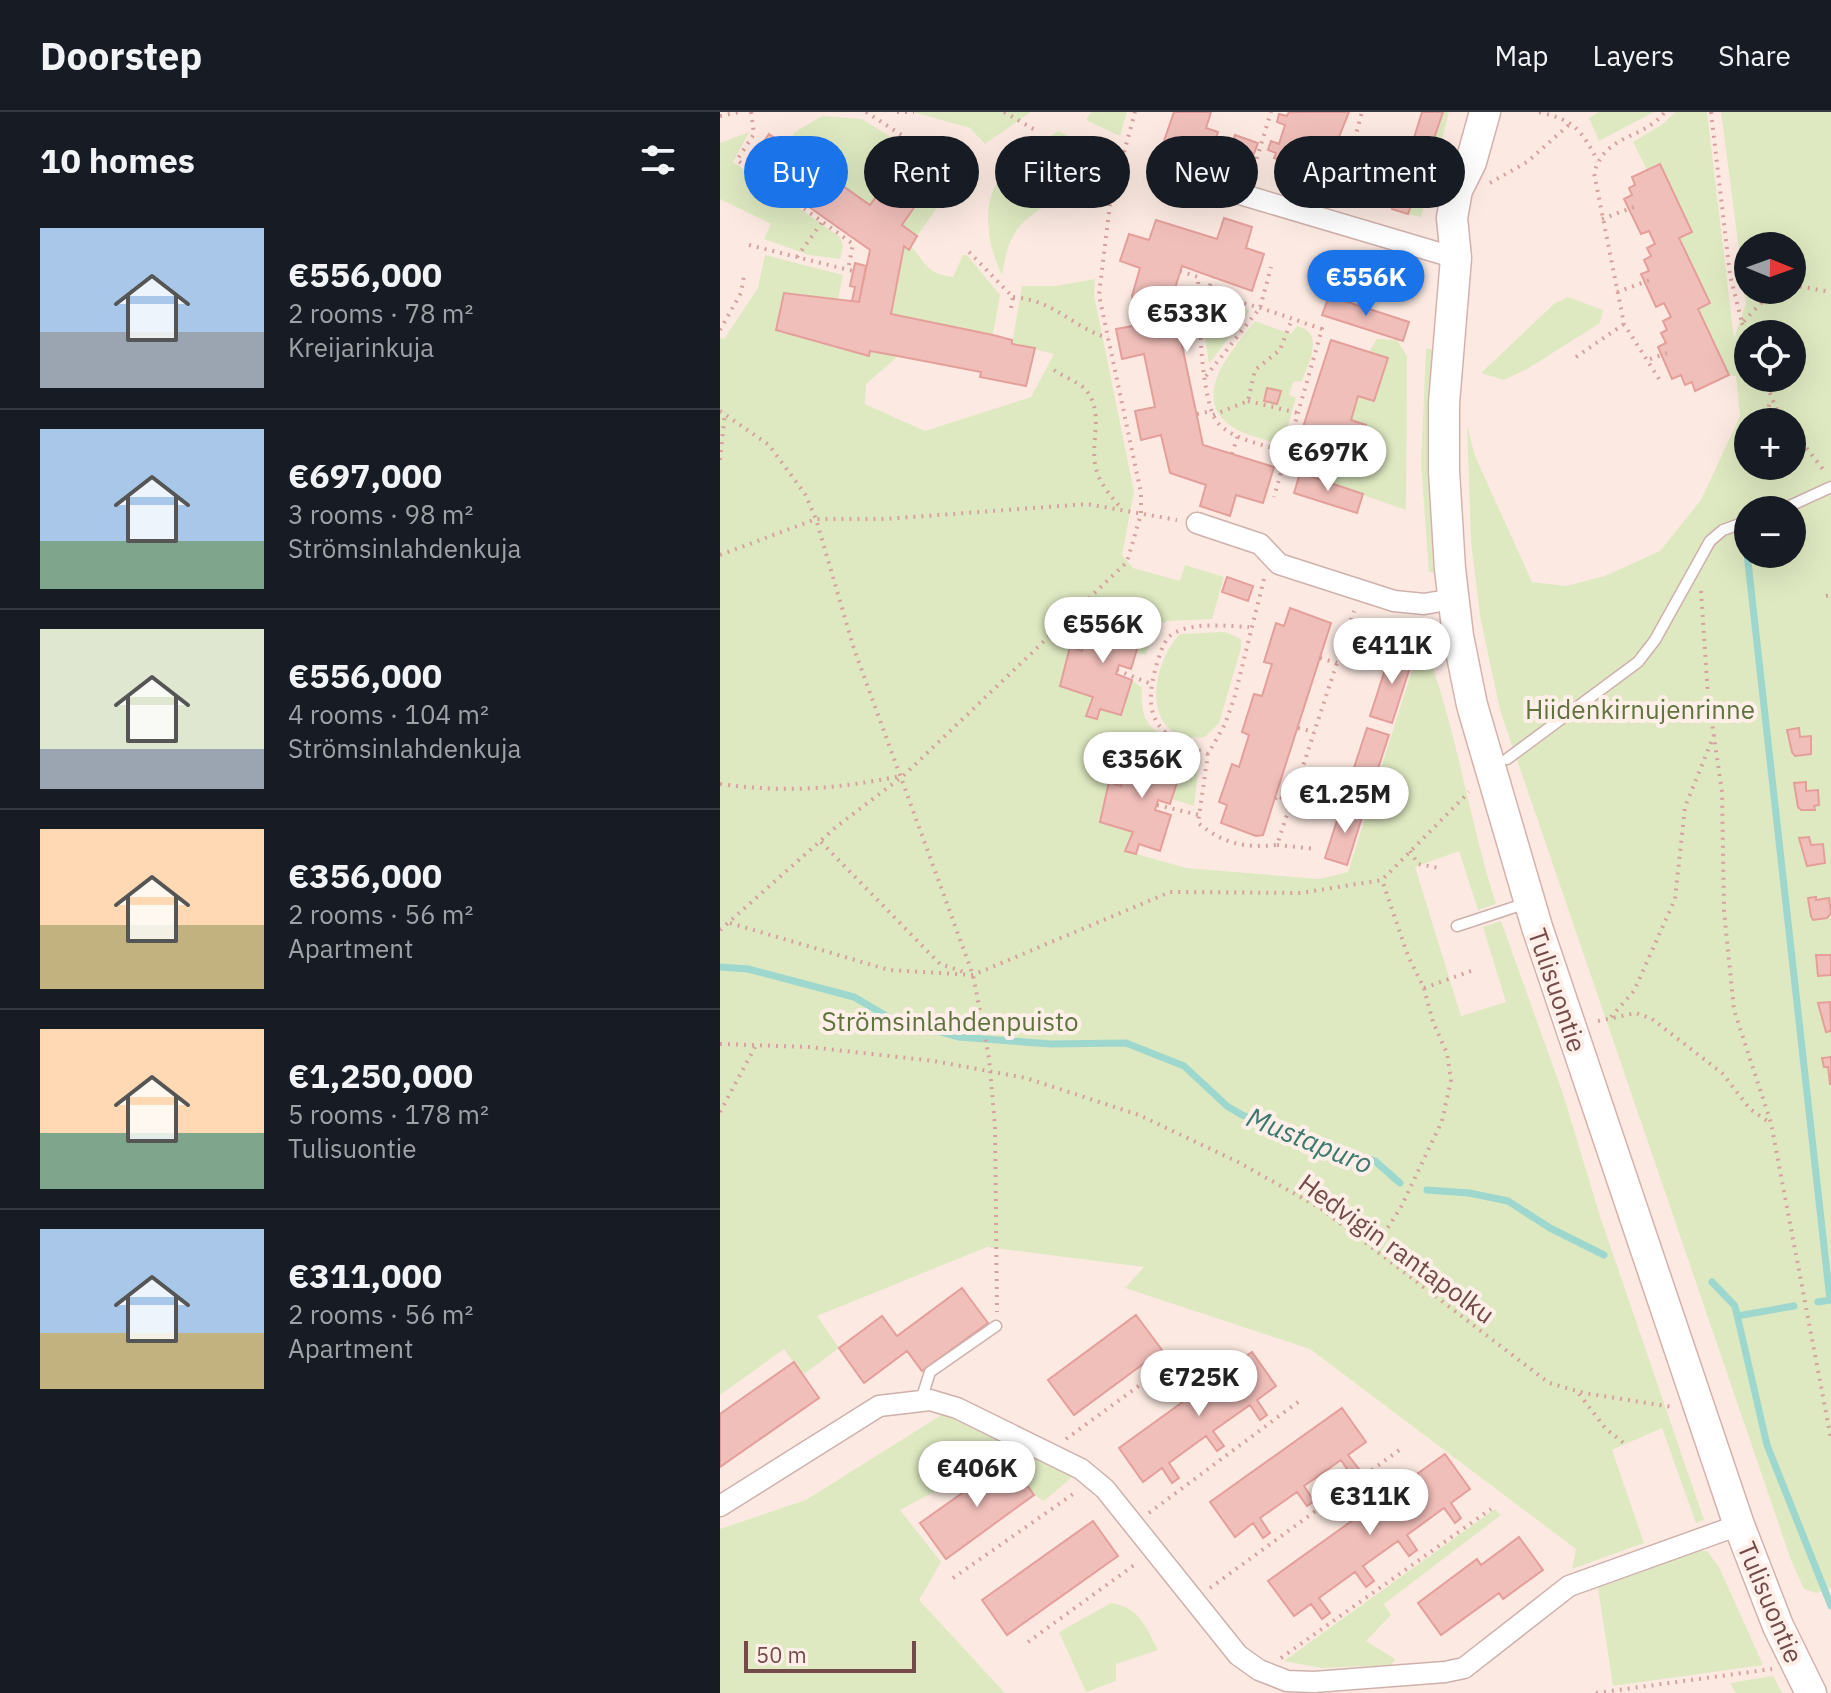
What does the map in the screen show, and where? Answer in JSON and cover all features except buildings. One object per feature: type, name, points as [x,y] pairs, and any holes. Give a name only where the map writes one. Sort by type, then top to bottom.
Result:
[{"type":"main road","name":"Tulisuontie","points":[[1485,112],[1479,172],[1457,190],[1452,218],[1456,258],[1447,356],[1444,471],[1453,599],[1475,719],[1529,903],[1739,1525],[1778,1626],[1811,1693]]},
{"type":"street","points":[[1258,200],[1456,258]]},
{"type":"street","points":[[1197,523],[1260,544],[1279,564],[1394,601],[1424,604],[1453,599]]},
{"type":"street","points":[[720,1506],[879,1406],[921,1400],[957,1408],[1094,1479],[1135,1524],[1238,1655],[1262,1671],[1287,1681],[1314,1682],[1464,1668],[1477,1661],[1556,1592],[1591,1575],[1739,1525]]},
{"type":"lane","points":[[1806,498],[1831,487]]},
{"type":"lane","points":[[1507,759],[1638,662],[1655,640],[1693,567],[1716,535],[1734,527]]},
{"type":"lane","points":[[1457,926],[1529,903]]},
{"type":"lane","points":[[921,1400],[930,1372],[996,1326]]},
{"type":"path","points":[[720,116],[739,112]]},
{"type":"path","points":[[749,245],[851,270],[853,244],[737,160],[754,134],[751,112]]},
{"type":"path","points":[[866,112],[903,136]]},
{"type":"path","points":[[897,112],[914,112]]},
{"type":"path","points":[[1004,112],[1037,131]]},
{"type":"path","points":[[720,930],[903,776],[1127,562],[1141,514],[1141,493],[1099,295],[1110,204],[1135,112]]},
{"type":"path","points":[[1258,151],[1271,112]]},
{"type":"path","points":[[1332,222],[1362,112]]},
{"type":"path","points":[[1539,112],[1579,128],[1598,161]]},
{"type":"path","points":[[1659,379],[1624,324],[1594,173],[1609,146],[1655,124],[1665,112]]},
{"type":"path","points":[[1711,112],[1728,260],[1741,320]]},
{"type":"path","points":[[1479,172],[1494,183],[1527,162],[1571,123]]},
{"type":"path","points":[[1602,219],[1637,206]]},
{"type":"path","points":[[797,257],[822,222]]},
{"type":"path","points":[[969,252],[1013,297],[1046,304],[1094,334],[1108,338]]},
{"type":"path","points":[[1206,376],[1260,308],[1271,267]]},
{"type":"path","points":[[1180,271],[1198,277],[1199,326],[1206,376],[1213,413],[1219,424],[1238,435],[1286,452]]},
{"type":"path","points":[[720,330],[741,293],[744,276]]},
{"type":"path","points":[[1207,293],[1213,277]]},
{"type":"path","points":[[1617,292],[1653,279]]},
{"type":"path","points":[[1806,288],[1831,292]]},
{"type":"path","points":[[1173,295],[1207,293],[1242,300],[1322,329],[1274,497]]},
{"type":"path","points":[[1010,313],[1013,297]]},
{"type":"path","points":[[1745,320],[1760,304]]},
{"type":"path","points":[[1248,401],[1255,370],[1280,350],[1292,319]]},
{"type":"path","points":[[1576,357],[1624,324]]},
{"type":"path","points":[[1179,330],[1199,326]]},
{"type":"path","points":[[1649,359],[1670,352]]},
{"type":"path","points":[[1054,370],[1084,388],[1093,402],[1097,417],[1095,464],[1103,486],[1121,508]]},
{"type":"path","points":[[1304,392],[1313,395]]},
{"type":"path","points":[[1769,392],[1778,408]]},
{"type":"path","points":[[1768,408],[1771,397]]},
{"type":"path","points":[[1197,414],[1213,413],[1248,401],[1298,413]]},
{"type":"path","points":[[720,460],[722,411]]},
{"type":"path","points":[[722,411],[769,445],[805,494],[816,519],[854,649],[903,776],[973,975],[991,1072],[999,1257],[996,1326]]},
{"type":"path","points":[[1232,454],[1238,435]]},
{"type":"path","points":[[1806,447],[1831,480]]},
{"type":"path","points":[[720,555],[816,519],[885,519],[1087,504],[1197,523]]},
{"type":"path","points":[[1279,564],[1264,579],[1249,627],[1234,699],[1225,724],[1208,754],[1198,823],[1230,843],[1247,848],[1277,845],[1316,849]]},
{"type":"path","points":[[1693,567],[1701,592],[1722,792],[1724,911],[1734,1010],[1771,1123],[1831,1439]]},
{"type":"path","points":[[1277,845],[1355,608]]},
{"type":"path","points":[[1208,754],[1183,745],[1153,720],[1149,709],[1151,684],[1162,647],[1172,633],[1208,626],[1249,627]]},
{"type":"path","points":[[1320,658],[1337,663]]},
{"type":"path","points":[[1117,670],[1151,684]]},
{"type":"path","points":[[1298,728],[1314,732]]},
{"type":"path","points":[[1611,1017],[1634,991],[1675,899],[1685,807],[1714,735]]},
{"type":"path","points":[[720,784],[762,789],[832,789],[903,776]]},
{"type":"path","points":[[730,923],[889,970],[973,975],[1078,927],[1170,892],[1301,893],[1382,880],[1469,792]]},
{"type":"path","points":[[1275,799],[1278,795],[1290,805]]},
{"type":"path","points":[[1157,805],[1199,815]]},
{"type":"path","points":[[821,842],[940,964],[973,975]]},
{"type":"path","points":[[1410,851],[1418,864],[1439,868]]},
{"type":"path","points":[[1375,1248],[1401,1207],[1442,1121],[1451,1080],[1447,1053],[1382,880]]},
{"type":"path","points":[[1424,988],[1471,971]]},
{"type":"path","points":[[1598,1021],[1636,1013],[1652,1019],[1722,1073],[1750,1109],[1771,1123]]},
{"type":"path","name":"Hedvigin rantapolku","points":[[720,1044],[809,1047],[881,1054],[1026,1078],[1125,1110],[1197,1142],[1320,1208],[1540,1378],[1577,1392],[1676,1407]]},
{"type":"path","points":[[720,1112],[755,1047]]},
{"type":"path","points":[[1048,1453],[1151,1377]]},
{"type":"path","points":[[1577,1392],[1606,1429],[1625,1444]]},
{"type":"path","points":[[1135,1524],[1302,1399]]},
{"type":"path","points":[[1194,1599],[1402,1448]]},
{"type":"path","points":[[953,1578],[1094,1479]]},
{"type":"path","points":[[1262,1671],[1491,1509]]},
{"type":"path","points":[[1028,1642],[1155,1550]]},
{"type":"path","points":[[1596,1693],[1773,1669]]},
{"type":"green space","points":[[913,112],[1031,112],[985,144],[970,128]]},
{"type":"green space","points":[[1091,112],[1127,112],[1120,136],[1086,120]]},
{"type":"green space","points":[[1443,112],[1449,112],[1443,136],[1435,136]]},
{"type":"green space","points":[[1599,112],[1654,112],[1599,141],[1589,118]]},
{"type":"green space","name":"Hiidenkirnujenrinne","points":[[1675,112],[1707,112],[1734,339],[1734,376],[1729,375],[1698,309],[1710,303],[1679,238],[1692,232],[1661,165],[1647,170],[1633,142],[1663,124]]},
{"type":"green space","name":"Hiidenkirnujenrinne","points":[[1721,112],[1831,112],[1831,1588],[1816,1593],[1804,1589],[1791,1560],[1500,710],[1480,616],[1471,541],[1467,425],[1475,456],[1532,582],[1566,586],[1605,576],[1660,551],[1701,500],[1734,429],[1734,480],[1806,480],[1806,408],[1739,408],[1738,392],[1806,392],[1806,320],[1740,320],[1746,304],[1806,304],[1806,232],[1737,232]]},
{"type":"green space","points":[[822,116],[862,119],[889,136],[864,136],[864,201],[848,190],[848,136],[792,136]]},
{"type":"green space","points":[[1058,131],[1068,136],[1051,136]]},
{"type":"green space","points":[[749,132],[744,136],[733,162],[744,170],[744,208],[799,208],[840,237],[843,246],[840,259],[809,255],[764,239],[771,224],[720,199],[720,143]]},
{"type":"green space","points":[[995,186],[995,208],[1042,208],[1015,232],[1002,275],[989,235]]},
{"type":"green space","points":[[914,208],[937,208],[917,236],[902,225]]},
{"type":"green space","points":[[1410,208],[1423,208],[1421,217],[1408,214]]},
{"type":"green space","points":[[904,246],[909,249],[911,246],[933,271],[945,276],[953,277],[963,255],[967,255],[1000,295],[993,335],[891,314]]},
{"type":"green space","name":"Strömsinlahdenpuisto","points":[[765,255],[843,275],[838,299],[784,294],[777,330],[869,356],[870,351],[898,356],[866,384],[865,404],[925,431],[1031,397],[1054,354],[1012,344],[1022,286],[1055,286],[1095,279],[1094,295],[1134,492],[1122,555],[1133,568],[1180,581],[1185,565],[1224,577],[1212,619],[1167,621],[1155,627],[1146,655],[1137,652],[1145,623],[1136,620],[1133,630],[1093,617],[1077,627],[1088,630],[1082,651],[1070,647],[1061,686],[1093,697],[1087,715],[1097,719],[1100,709],[1121,715],[1132,680],[1142,688],[1142,706],[1153,728],[1180,744],[1195,761],[1194,806],[1172,799],[1184,758],[1171,765],[1119,751],[1116,762],[1127,766],[1121,786],[1109,783],[1100,821],[1133,832],[1126,851],[1186,868],[1319,879],[1348,872],[1422,639],[1444,704],[1496,904],[1478,910],[1459,851],[1415,867],[1461,1016],[1506,1002],[1483,927],[1501,921],[1563,1094],[1600,1216],[1704,1520],[1696,1523],[1662,1428],[1612,1450],[1644,1543],[1572,1569],[1576,1549],[1310,1349],[1125,1288],[1144,1267],[987,1247],[817,1316],[839,1348],[803,1375],[784,1349],[720,1395],[720,338],[724,339],[758,288]]},
{"type":"green space","points":[[1568,297],[1603,310],[1600,323],[1504,380],[1481,373],[1554,304]]},
{"type":"green space","points":[[1205,300],[1234,303],[1249,311],[1209,364],[1204,330]]},
{"type":"green space","points":[[1255,321],[1291,334],[1297,326],[1306,329],[1313,341],[1302,381],[1293,382],[1289,395],[1296,398],[1282,445],[1234,428],[1220,416],[1214,403],[1214,388],[1226,359]]},
{"type":"green space","points":[[1377,339],[1397,340],[1407,356],[1406,510],[1314,478],[1321,457],[1352,467],[1366,425],[1351,420],[1358,396],[1374,401],[1369,352]]},
{"type":"green space","points":[[1426,348],[1436,351],[1435,573],[1429,572],[1421,464]]},
{"type":"green space","points":[[1225,632],[1241,639],[1241,648],[1219,723],[1205,737],[1184,736],[1169,729],[1160,716],[1156,700],[1157,683],[1170,648],[1180,634]]},
{"type":"green space","points":[[943,1414],[1072,1477],[1044,1501],[1034,1495],[1010,1461],[997,1458],[900,1510],[941,1562],[919,1600],[1005,1693],[720,1693],[720,1529],[806,1500]]},
{"type":"green space","points":[[1495,1509],[1501,1515],[1384,1604],[1391,1615],[1366,1641],[1395,1659],[1391,1665],[1321,1668],[1284,1661]]},
{"type":"green space","points":[[1698,1551],[1707,1551],[1719,1567],[1763,1665],[1613,1686],[1598,1588]]},
{"type":"green space","points":[[1111,1603],[1135,1614],[1158,1650],[1116,1664],[1116,1681],[1086,1692],[1059,1632]]},
{"type":"green space","points":[[1773,1676],[1782,1693],[1736,1693],[1730,1683]]},
{"type":"waterway","points":[[1749,568],[1830,1300],[1818,1302]]},
{"type":"waterway","name":"Mustapuro","points":[[720,967],[748,969],[854,997],[890,1018],[958,1037],[1051,1044],[1126,1043],[1184,1066],[1227,1106],[1242,1115],[1375,1161],[1400,1183]]},
{"type":"waterway","name":"Mustapuro","points":[[1427,1190],[1469,1193],[1508,1201],[1550,1228],[1604,1255]]},
{"type":"waterway","name":"Mustapuro","points":[[1712,1282],[1735,1306],[1767,1445],[1831,1606]]},
{"type":"waterway","points":[[1737,1316],[1794,1306]]}]
